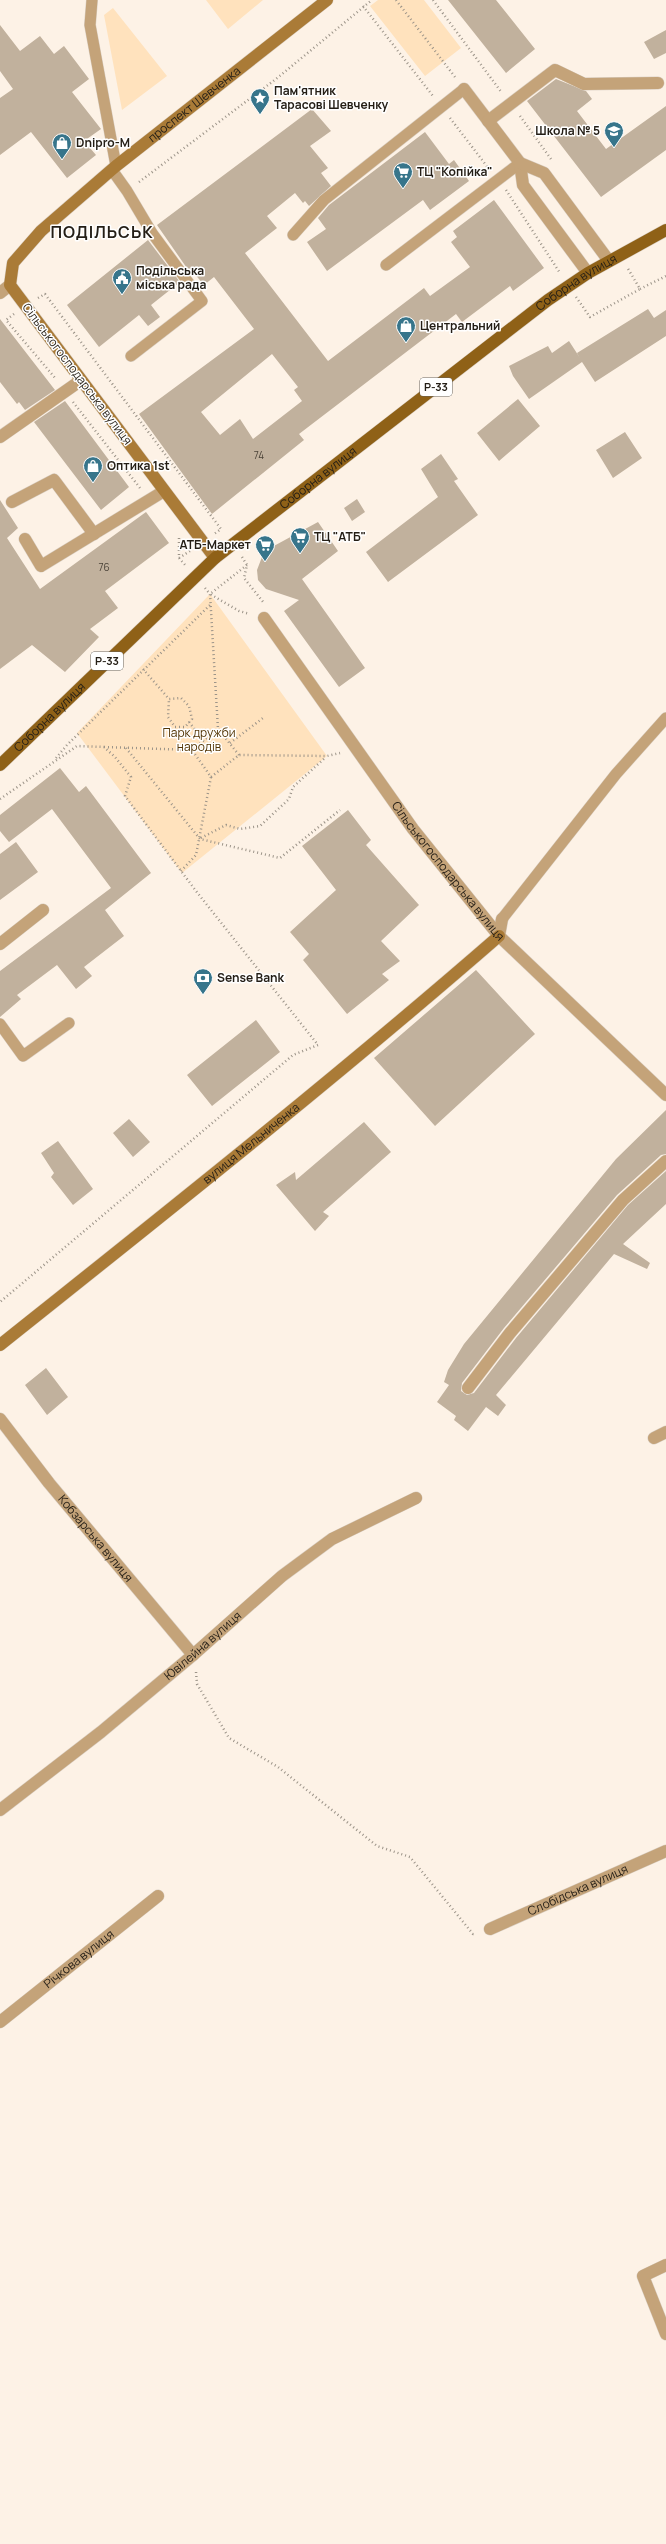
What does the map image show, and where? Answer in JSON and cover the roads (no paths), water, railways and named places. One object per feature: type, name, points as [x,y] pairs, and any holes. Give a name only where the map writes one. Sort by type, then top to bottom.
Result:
[{"type":"main road","name":"Соборна вулиця","points":[[0,765],[215,558],[232,544],[569,286],[588,273],[666,230]]},
{"type":"street","name":"проспект Шевченка","points":[[10,285],[13,263],[41,231],[114,168],[327,0]]},
{"type":"street","points":[[488,121],[555,70],[584,84],[658,83]]},
{"type":"street","points":[[464,89],[520,163],[523,185],[588,273]]},
{"type":"street","points":[[520,163],[544,173],[609,261]]},
{"type":"street","points":[[0,293],[10,285]]},
{"type":"street","name":"Сільськогосподарська вулиця","points":[[10,285],[80,381],[215,558]]},
{"type":"street","points":[[0,437],[80,381]]},
{"type":"street","points":[[12,502],[54,480],[94,534]]},
{"type":"street","points":[[25,539],[41,566],[164,492]]},
{"type":"street","name":"Сільськогосподарська вулиця","points":[[264,618],[413,829],[498,936],[666,1095]]},
{"type":"street","points":[[0,944],[43,910]]},
{"type":"street","points":[[498,936],[502,919]]},
{"type":"street","name":"вулиця Мельниченка","points":[[0,1346],[372,1044],[498,936]]},
{"type":"street","points":[[468,1388],[510,1333],[618,1206],[666,1162]]},
{"type":"street","name":"Кобзарська вулиця","points":[[0,1419],[49,1483],[193,1656]]},
{"type":"street","points":[[654,1438],[666,1432]]},
{"type":"street","name":"Ювілейна вулиця","points":[[0,1810],[101,1732],[193,1656],[282,1576],[332,1539],[416,1498]]},
{"type":"street","name":"Слобідська вулиця","points":[[490,1929],[666,1851]]},
{"type":"street","name":"Річкова вулиця","points":[[0,2022],[158,1896]]},
{"type":"street","points":[[666,2265],[643,2276],[666,2334]]},
{"type":"lane","points":[[92,0],[90,25],[114,168],[152,233],[202,301],[131,356]]},
{"type":"lane","points":[[293,235],[324,200],[464,89]]},
{"type":"lane","points":[[386,265],[520,163]]},
{"type":"lane","points":[[502,919],[616,774],[666,718]]},
{"type":"lane","points":[[0,1024],[23,1056],[69,1023]]},
{"type":"place","name":"Пам'ятник Тарасові Шевченку","points":[[260,115]]},
{"type":"place","name":"Школа № 5","points":[[614,148]]},
{"type":"place","name":"Dnipro-M","points":[[62,160]]},
{"type":"place","name":"ТЦ \"Копійка\"","points":[[403,189]]},
{"type":"place","name":"Подільська міська рада","points":[[122,295]]},
{"type":"place","name":"Центральний","points":[[406,343]]},
{"type":"place","name":"Оптика 1st","points":[[93,483]]},
{"type":"place","name":"ТЦ \"АТБ\"","points":[[300,554]]},
{"type":"place","name":"АТБ-Маркет","points":[[265,562]]},
{"type":"place","name":"Sense Bank","points":[[203,995]]},
{"type":"district","name":"ПОДІЛЬСЬК","points":[[102,232]]},
{"type":"park label","name":"Парк дружби народів","points":[[199,740]]}]
